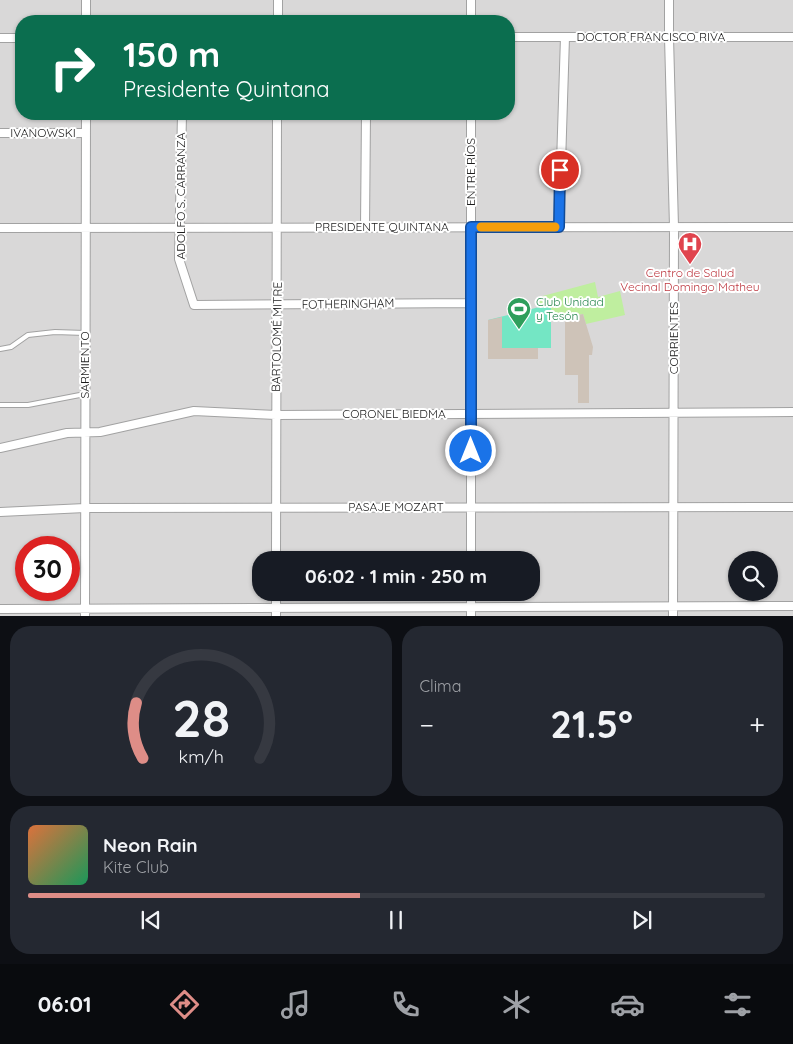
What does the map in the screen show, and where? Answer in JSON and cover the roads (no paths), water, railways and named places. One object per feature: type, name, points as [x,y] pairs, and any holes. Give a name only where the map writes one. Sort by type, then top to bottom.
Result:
[{"type":"street","points":[[86,0],[86,15]]},
{"type":"street","points":[[278,0],[278,15]]},
{"type":"street","points":[[471,0],[471,15]]},
{"type":"street","name":"CORRIENTES","points":[[669,0],[674,227],[673,616]]},
{"type":"street","name":"DOCTOR FRANCISCO RIVA","points":[[515,37],[793,37]]},
{"type":"street","points":[[559,227],[564,37]]},
{"type":"street","points":[[0,38],[15,38]]},
{"type":"street","name":"SARMIENTO","points":[[85,613],[86,120]]},
{"type":"street","name":"ADOLFO S. CARRANZA","points":[[182,120],[179,259],[194,305]]},
{"type":"street","name":"BARTOLOMÉ MITRE","points":[[276,551],[278,120]]},
{"type":"street","points":[[364,227],[366,120]]},
{"type":"street","name":"ENTRE RÍOS","points":[[471,120],[471,551]]},
{"type":"street","name":"IVANOWSKI","points":[[0,133],[86,133]]},
{"type":"street","name":"PRESIDENTE QUINTANA","points":[[0,228],[793,227]]},
{"type":"street","name":"FOTHERINGHAM","points":[[194,305],[471,303]]},
{"type":"street","name":"CORONEL BIEDMA","points":[[0,448],[67,433],[100,432],[194,411],[276,414],[793,412]]},
{"type":"street","name":"PASAJE MOZART","points":[[0,512],[85,508],[793,507]]},
{"type":"street","points":[[471,601],[471,616]]},
{"type":"street","points":[[0,609],[85,613],[793,606]]},
{"type":"lane","points":[[0,349],[11,347],[28,335],[55,332],[86,333]]},
{"type":"lane","points":[[0,406],[28,405],[85,394]]},
{"type":"place","name":"Centro de Salud Vecinal Domingo Matheu","points":[[690,265]]},
{"type":"place","name":"Club Unidad y Tesón","points":[[519,330]]}]
